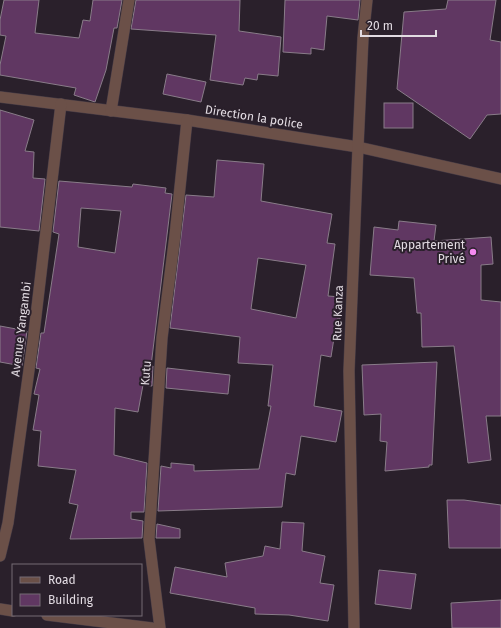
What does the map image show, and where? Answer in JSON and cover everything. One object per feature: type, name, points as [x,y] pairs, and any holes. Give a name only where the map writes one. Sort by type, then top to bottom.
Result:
[{"type":"street","points":[[111,110],[129,0]]},
{"type":"street","name":"Rue Kanza","points":[[354,628],[349,371],[363,38],[367,0]]},
{"type":"street","name":"Direction la police","points":[[0,97],[187,120],[358,147],[501,179]]},
{"type":"street","name":"Avenue Yangambi","points":[[0,556],[8,523],[33,341],[61,104]]},
{"type":"street","name":"Kutu","points":[[160,628],[148,539],[162,338],[187,120]]},
{"type":"street","points":[[0,609],[12,611]]},
{"type":"street","points":[[55,616],[152,628]]},
{"type":"building","points":[[4,0],[39,0],[35,33],[79,38],[83,20],[90,21],[93,0],[122,0],[117,28],[114,28],[106,70],[95,102],[74,95],[76,88],[0,75],[0,65],[6,36],[0,35],[0,20]]},
{"type":"building","points":[[136,0],[240,0],[239,31],[281,37],[278,76],[258,74],[257,80],[245,78],[243,85],[210,80],[216,35],[131,29]]},
{"type":"building","points":[[285,0],[360,0],[358,20],[327,16],[324,50],[311,48],[311,54],[283,52]]},
{"type":"building","points":[[448,0],[496,0],[490,40],[501,42],[501,114],[487,115],[470,139],[397,89],[404,12],[446,9]]},
{"type":"building","points":[[167,74],[206,82],[201,102],[163,94]]},
{"type":"building","points":[[384,103],[413,103],[413,128],[384,128]]},
{"type":"building","points":[[0,110],[34,120],[25,151],[34,152],[33,178],[45,179],[39,231],[0,227]]},
{"type":"building","points":[[217,160],[264,164],[261,201],[332,214],[327,243],[335,244],[328,296],[341,297],[340,319],[337,319],[331,357],[321,355],[314,406],[342,411],[336,442],[301,436],[295,475],[286,473],[282,507],[158,511],[161,466],[171,468],[171,463],[194,465],[194,471],[259,469],[271,406],[268,406],[273,365],[238,363],[240,337],[170,328],[186,195],[214,197]],"holes":[[[258,258],[306,265],[296,318],[251,309]]]},
{"type":"building","points":[[59,181],[132,187],[133,184],[166,188],[165,193],[172,194],[151,366],[153,366],[152,386],[143,385],[138,412],[115,408],[114,455],[147,463],[144,512],[131,512],[131,519],[143,521],[142,538],[70,539],[78,505],[69,503],[76,470],[38,466],[41,431],[33,430],[39,395],[34,394],[40,369],[36,368],[41,333],[44,333],[59,234],[53,232]],"holes":[[[81,208],[121,211],[115,253],[78,247]]]},
{"type":"building","points":[[399,221],[436,225],[434,241],[491,237],[493,264],[481,265],[481,300],[501,302],[501,416],[486,416],[491,460],[468,463],[454,346],[422,347],[421,313],[417,313],[414,278],[370,275],[374,227],[398,230]]},
{"type":"building","points":[[0,326],[27,331],[22,366],[0,362]]},
{"type":"building","points":[[437,362],[432,465],[429,465],[429,467],[385,471],[387,442],[380,441],[381,414],[364,415],[362,365]]},
{"type":"building","points":[[167,368],[230,375],[228,394],[166,388]]},
{"type":"building","points":[[447,500],[464,500],[501,505],[501,548],[449,548]]},
{"type":"building","points":[[282,522],[304,523],[302,551],[325,556],[320,583],[334,585],[328,621],[289,615],[255,614],[255,608],[170,593],[175,567],[227,577],[225,563],[263,556],[265,546],[280,549]]},
{"type":"building","points":[[157,524],[180,529],[180,538],[156,538]]},
{"type":"building","points":[[379,570],[416,574],[411,609],[375,604]]},
{"type":"building","points":[[501,600],[501,628],[452,628],[451,603]]},
{"type":"place","name":"Appartement Privé","points":[[473,252]]}]
